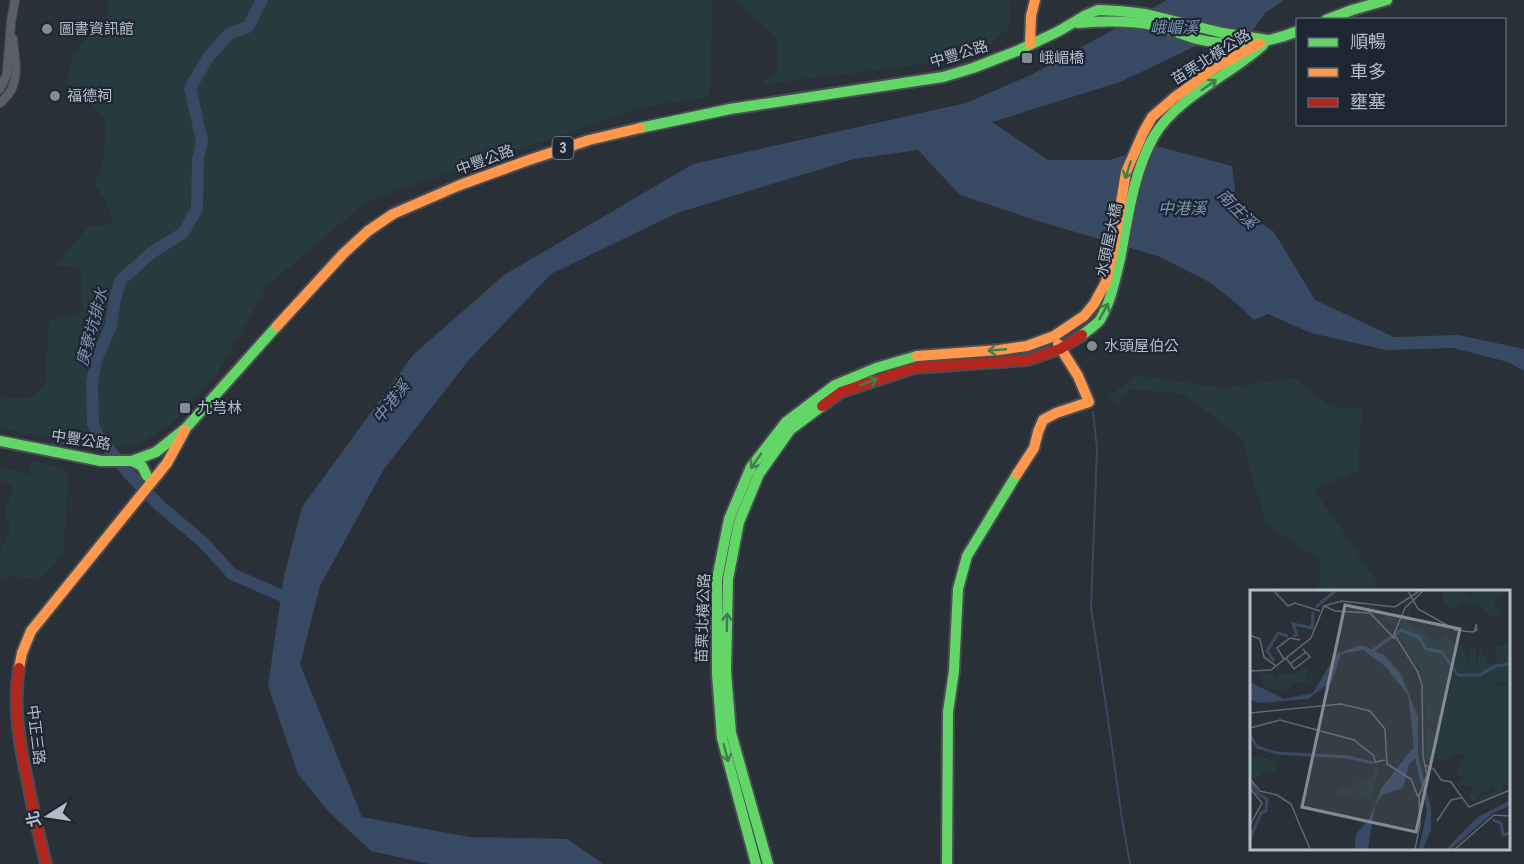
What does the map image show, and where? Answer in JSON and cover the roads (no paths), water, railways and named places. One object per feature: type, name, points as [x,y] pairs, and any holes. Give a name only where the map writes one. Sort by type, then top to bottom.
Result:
[{"type":"main road","points":[[1030,44],[1031,16],[1035,0]]},
{"type":"main road","points":[[1331,18],[1387,0]]},
{"type":"main road","name":"3","points":[[1096,16],[1125,12],[1142,14],[1224,33],[1268,40]]},
{"type":"main road","name":"中豐公路","points":[[0,441],[100,461],[130,461],[156,452],[182,431],[343,254],[368,231],[393,214],[460,185],[589,140],[660,123],[730,109],[943,77],[972,69],[1070,24],[1096,16]]},
{"type":"main road","name":"3","points":[[1096,16],[1109,20],[1162,27],[1197,39],[1221,44],[1268,40],[1296,32]]},
{"type":"main road","name":"苗栗北橫公路","points":[[1152,117],[1216,67],[1268,40]]},
{"type":"main road","name":"苗栗北橫公路","points":[[1164,122],[1190,99],[1252,56],[1268,40]]},
{"type":"main road","points":[[1216,67],[1222,58],[1221,44]]},
{"type":"main road","name":"水頭屋大橋","points":[[1054,336],[1084,315],[1100,296],[1106,282],[1113,251],[1126,172],[1152,117]]},
{"type":"main road","name":"水頭屋大橋","points":[[1060,349],[1092,328],[1099,321],[1109,302],[1141,164],[1164,122]]},
{"type":"main road","points":[[947,864],[948,712],[954,671],[958,589],[967,556],[1034,448],[1043,420],[1089,402],[1078,376],[1054,336]]},
{"type":"main road","name":"苗栗北橫公路","points":[[756,864],[722,738],[717,674],[717,579],[729,519],[751,467],[786,422],[835,385],[876,368],[916,356],[1027,346],[1054,336]]},
{"type":"main road","name":"苗栗北橫公路","points":[[768,864],[731,733],[726,672],[728,579],[739,522],[759,474],[790,430],[841,392],[914,368],[1028,360],[1060,349]]},
{"type":"main road","points":[[146,481],[182,431]]},
{"type":"main road","points":[[130,461],[142,466],[146,481]]},
{"type":"main road","name":"中正三路","points":[[46,864],[28,789],[19,735],[16,691],[18,667],[31,631],[146,481]]},
{"type":"street","points":[[0,89],[7,74],[15,0]]},
{"type":"street","points":[[0,103],[12,90],[15,78],[11,22]]},
{"type":"water","name":"中港溪","points":[[1167,0],[1284,0],[1265,13],[1253,30],[1202,43],[1120,82],[992,122],[1048,160],[1109,160],[1156,146],[1232,166],[1237,205],[1274,232],[1315,300],[1394,337],[1458,335],[1524,349],[1524,371],[1508,362],[1453,348],[1386,350],[1311,333],[1268,314],[1254,320],[1211,283],[1158,256],[1041,222],[960,195],[918,150],[854,159],[677,213],[551,274],[468,361],[384,469],[320,586],[300,664],[362,817],[469,837],[567,839],[603,864],[429,864],[371,851],[328,811],[298,774],[268,686],[284,576],[302,507],[413,355],[504,275],[693,164],[966,103],[1031,75]]},
{"type":"waterway","name":"庚寮坑排水","points":[[262,0],[248,27],[230,33],[209,56],[190,88],[202,141],[198,159],[197,209],[183,233],[151,253],[121,280],[115,298],[111,326],[96,360],[92,383],[93,423],[96,433],[129,474],[160,506],[203,542],[232,574],[289,599]]},
{"type":"waterway","points":[[1093,412],[1097,449],[1091,608],[1130,864]]},
{"type":"waterway","points":[[46,445],[101,440]]},
{"type":"place","name":"圖書資訊館","points":[[47,29]]},
{"type":"place","name":"峨嵋橋","points":[[1027,58]]},
{"type":"place","name":"福德祠","points":[[55,96]]},
{"type":"place","name":"水頭屋伯公","points":[[1092,346]]},
{"type":"place","name":"九芎林","points":[[185,408]]},
{"type":"water label","name":"峨嵋溪","points":[[1174,27]]},
{"type":"water label","name":"南庄溪","points":[[1237,209]]}]
